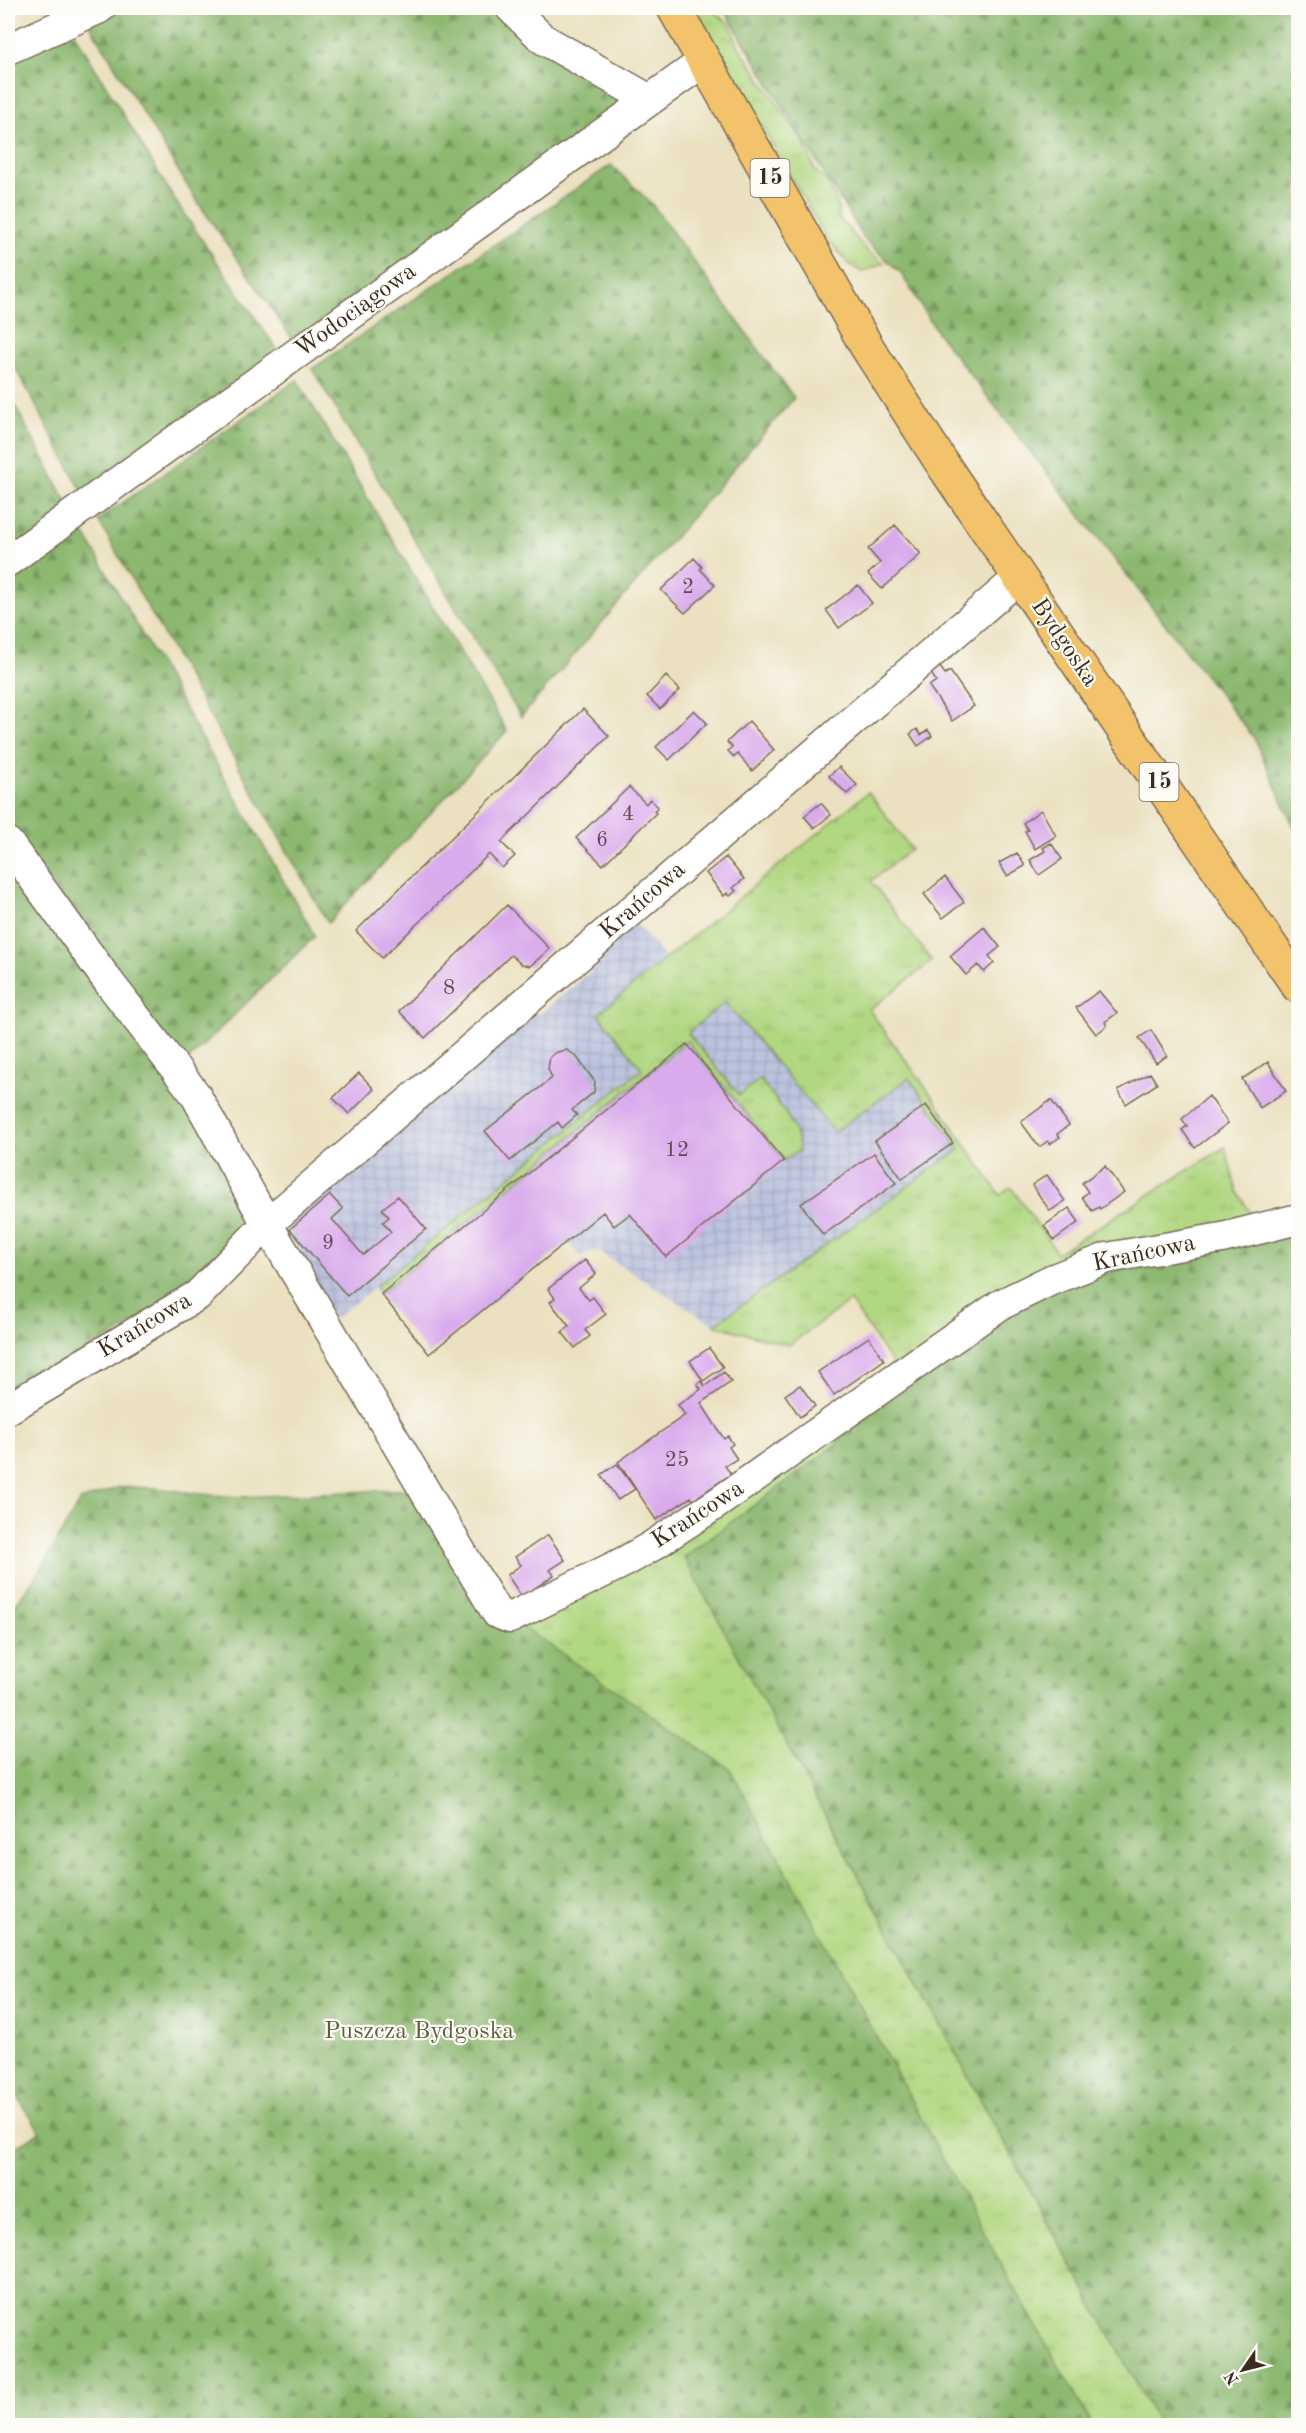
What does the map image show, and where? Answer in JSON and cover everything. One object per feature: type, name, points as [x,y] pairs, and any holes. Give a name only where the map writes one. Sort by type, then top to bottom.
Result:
[{"type":"main road","name":"15","points":[[674,8],[704,61]]},
{"type":"main road","name":"Bydgoska","points":[[704,61],[837,295],[945,468],[1299,986]]},
{"type":"street","points":[[8,49],[100,8]]},
{"type":"street","points":[[512,8],[543,39],[650,100]]},
{"type":"street","name":"Wodociągowa","points":[[8,561],[704,61]]},
{"type":"street","name":"Krańcowa","points":[[8,1409],[198,1295],[267,1224],[1020,577]]},
{"type":"street","points":[[8,843],[108,981],[195,1094],[267,1224]]},
{"type":"street","name":"Krańcowa","points":[[267,1224],[497,1613],[510,1618],[626,1561],[651,1546],[735,1491],[1000,1305],[1051,1280],[1107,1258],[1222,1238],[1299,1219]]},
{"type":"shaded area","points":[[867,885],[932,961],[869,1010],[965,1144],[960,1149],[714,1325],[601,1253],[594,1251],[580,1256],[568,1242],[428,1353],[374,1288],[334,1319],[284,1224],[522,1013],[540,1014],[596,967],[606,942],[632,919],[665,958],[598,1014]]},
{"type":"green space","points":[[113,8],[503,8],[628,97],[302,353],[193,195],[87,20]]},
{"type":"green space","points":[[694,8],[711,8],[730,25],[739,47],[803,141],[815,170],[827,181],[837,203],[839,218],[868,252],[884,263],[862,272],[849,264],[826,238]]},
{"type":"green space","points":[[723,8],[1298,8],[1298,836],[1254,738],[937,332],[901,273],[865,240]]},
{"type":"green space","points":[[71,28],[178,205],[287,364],[89,504],[8,354],[8,57]]},
{"type":"green space","points":[[611,165],[651,203],[794,398],[521,717],[312,369]]},
{"type":"green space","points":[[297,380],[507,731],[328,923],[98,520]]},
{"type":"green space","points":[[8,393],[74,515],[8,562]]},
{"type":"green space","points":[[83,531],[315,936],[184,1064],[116,976],[8,822],[8,585]]},
{"type":"green space","points":[[868,792],[911,849],[871,881],[932,961],[869,1010],[1000,1195],[1011,1187],[1057,1253],[1225,1147],[1237,1191],[1261,1229],[925,1358],[832,1448],[684,1557],[1159,2425],[1092,2425],[998,2259],[510,1618],[900,1375],[850,1301],[789,1345],[714,1325],[960,1149],[909,1078],[834,1132],[725,1002],[688,1033],[739,1095],[760,1079],[791,1123],[799,1151],[784,1160],[687,1041],[381,1293],[376,1286],[642,1069],[598,1014]]},
{"type":"green space","points":[[8,854],[188,1100],[256,1231],[193,1288],[8,1398]]},
{"type":"green space","points":[[1261,1229],[1298,1239],[1298,2425],[1159,2425],[684,1557],[832,1448],[925,1358],[1000,1305]]},
{"type":"green space","name":"Puszcza Bydgoska","points":[[120,1487],[157,1488],[240,1497],[413,1489],[510,1618],[730,1769],[998,2259],[1092,2425],[8,2425],[8,2152],[40,2132],[8,2081],[8,1615],[42,1567],[80,1501]]},
{"type":"building","points":[[895,525],[921,554],[882,589],[868,574],[880,563],[868,549]]},
{"type":"building","points":[[694,558],[702,567],[700,569],[715,585],[685,613],[661,590]]},
{"type":"building","points":[[858,585],[872,603],[839,628],[826,610]]},
{"type":"building","points":[[940,667],[945,674],[950,671],[974,706],[952,721],[929,686],[936,681],[931,673]]},
{"type":"building","points":[[666,676],[680,690],[660,709],[647,696]]},
{"type":"building","points":[[583,709],[609,736],[501,842],[515,856],[502,868],[489,854],[382,958],[356,931]]},
{"type":"building","points":[[694,710],[707,723],[669,760],[656,747]]},
{"type":"building","points":[[749,721],[774,750],[752,771],[738,754],[734,757],[728,751],[732,747],[727,742]]},
{"type":"building","points":[[917,729],[921,735],[928,730],[932,736],[918,746],[910,734]]},
{"type":"building","points":[[839,767],[857,785],[847,794],[829,776]]},
{"type":"building","points":[[629,787],[646,804],[650,799],[658,807],[654,811],[656,813],[603,865],[576,838]]},
{"type":"building","points":[[821,803],[831,815],[814,828],[804,816]]},
{"type":"building","points":[[1041,810],[1056,836],[1035,849],[1023,823]]},
{"type":"building","points":[[1051,843],[1062,859],[1039,875],[1030,860],[1045,851],[1043,848]]},
{"type":"building","points":[[1017,853],[1025,866],[1007,876],[999,863]]},
{"type":"building","points":[[726,857],[744,879],[733,888],[736,891],[730,896],[727,893],[724,896],[706,873]]},
{"type":"building","points":[[945,877],[964,902],[943,918],[924,894]]},
{"type":"building","points":[[507,905],[550,949],[530,966],[521,964],[511,955],[425,1038],[399,1011]]},
{"type":"building","points":[[984,927],[1000,947],[989,956],[994,963],[984,972],[978,965],[966,975],[950,956]]},
{"type":"building","points":[[1099,991],[1117,1013],[1105,1022],[1107,1026],[1096,1034],[1076,1008]]},
{"type":"building","points":[[1151,1030],[1167,1056],[1156,1063],[1139,1038]]},
{"type":"building","points":[[687,1044],[784,1161],[666,1257],[630,1214],[614,1226],[603,1212],[429,1354],[381,1294]]},
{"type":"building","points":[[567,1050],[576,1056],[595,1082],[594,1092],[572,1110],[577,1115],[562,1128],[558,1122],[510,1161],[485,1131],[552,1078],[548,1069],[550,1057],[557,1052]]},
{"type":"building","points":[[1268,1062],[1286,1091],[1260,1108],[1242,1079]]},
{"type":"building","points":[[359,1073],[374,1089],[349,1114],[333,1098]]},
{"type":"building","points":[[1150,1073],[1157,1084],[1126,1104],[1118,1090]]},
{"type":"building","points":[[1209,1096],[1228,1123],[1195,1148],[1182,1130],[1187,1126],[1182,1119]]},
{"type":"building","points":[[1051,1100],[1069,1125],[1057,1134],[1060,1137],[1050,1144],[1048,1141],[1039,1147],[1021,1122]]},
{"type":"building","points":[[926,1105],[953,1143],[902,1179],[875,1141]]},
{"type":"building","points":[[874,1153],[896,1183],[823,1235],[801,1204]]},
{"type":"building","points":[[1105,1166],[1124,1192],[1100,1209],[1099,1207],[1092,1211],[1082,1197],[1088,1192],[1082,1183]]},
{"type":"building","points":[[1047,1175],[1065,1201],[1050,1211],[1032,1185]]},
{"type":"building","points":[[330,1195],[343,1209],[332,1219],[363,1255],[391,1232],[383,1222],[389,1217],[382,1209],[398,1196],[426,1229],[347,1296],[290,1229]]},
{"type":"building","points":[[1069,1208],[1079,1222],[1054,1240],[1044,1226]]},
{"type":"building","points":[[585,1260],[596,1274],[579,1288],[589,1300],[593,1297],[606,1314],[585,1330],[590,1336],[575,1348],[562,1332],[569,1326],[550,1302],[555,1298],[548,1289]]},
{"type":"building","points":[[869,1337],[884,1360],[834,1395],[818,1372]]},
{"type":"building","points":[[709,1348],[723,1367],[703,1381],[690,1361]]},
{"type":"building","points":[[724,1372],[731,1382],[701,1403],[724,1439],[728,1436],[733,1444],[729,1447],[737,1459],[725,1466],[731,1474],[693,1500],[691,1497],[656,1520],[618,1462],[685,1415],[678,1405],[701,1389],[697,1384],[701,1381],[705,1386]]},
{"type":"building","points":[[800,1385],[815,1406],[800,1417],[785,1395]]},
{"type":"building","points":[[617,1464],[635,1489],[618,1500],[601,1475]]},
{"type":"building","points":[[548,1535],[565,1560],[550,1570],[554,1575],[522,1597],[507,1575],[521,1565],[515,1557]]}]
